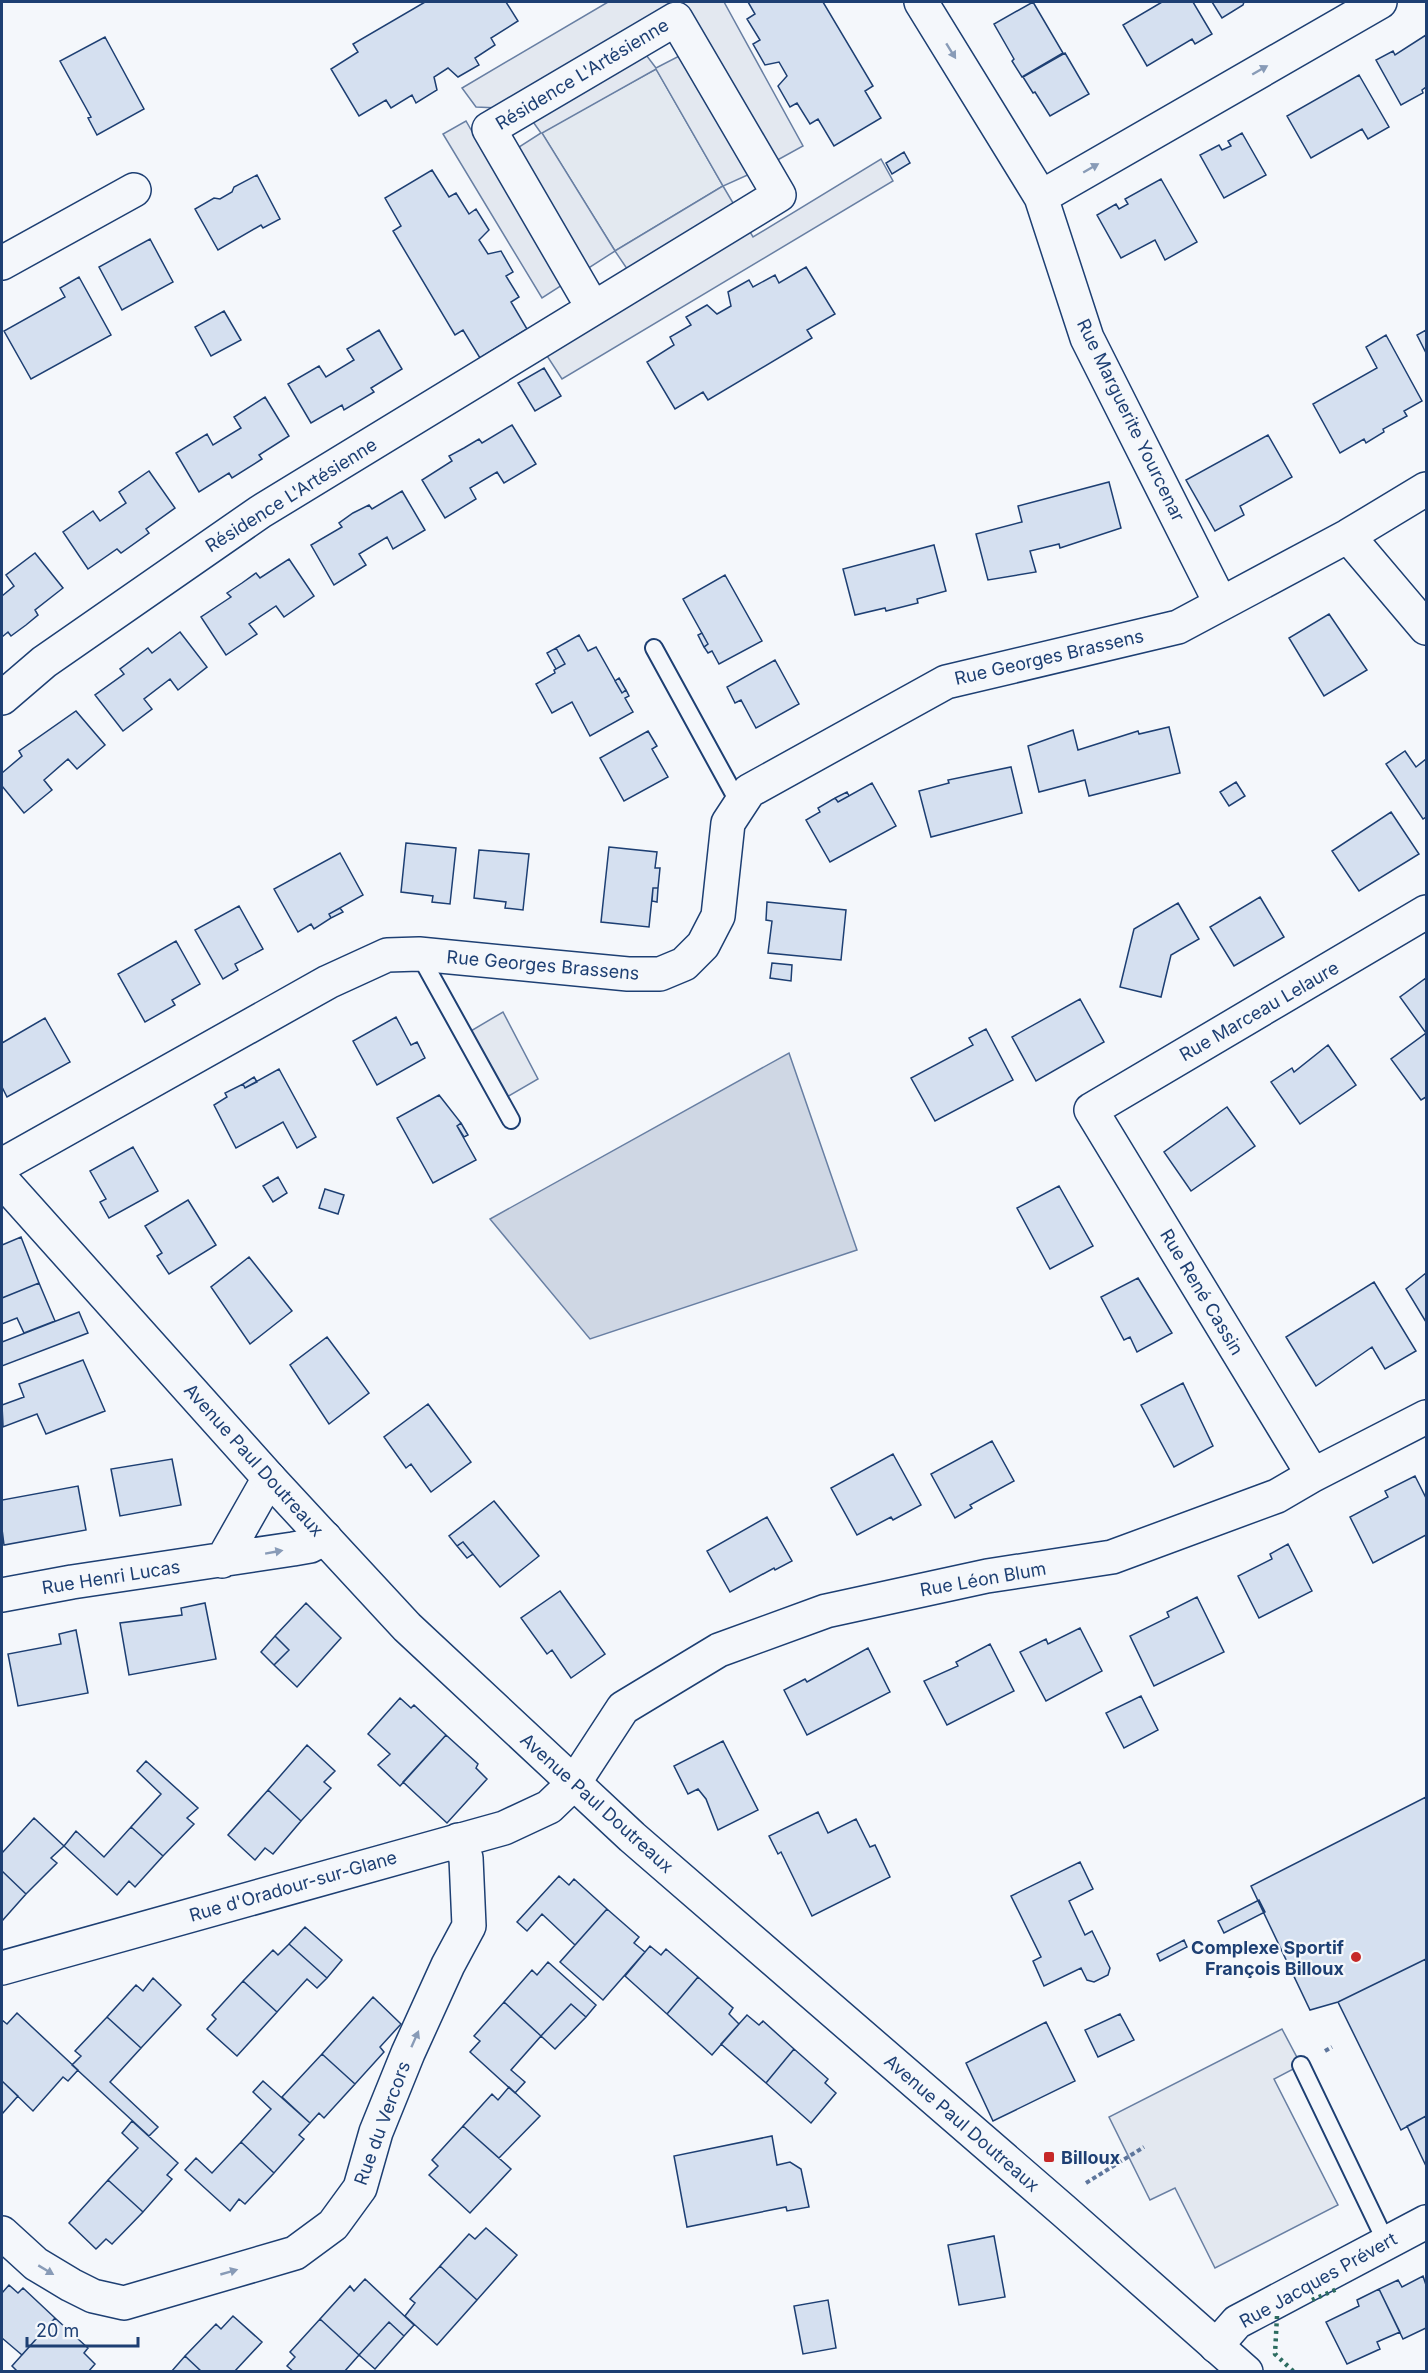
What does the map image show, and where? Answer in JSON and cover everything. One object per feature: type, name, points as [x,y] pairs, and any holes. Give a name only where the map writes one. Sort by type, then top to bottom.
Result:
[{"type":"street","name":"Rue Marguerite Yourcenar","points":[[921,2],[1041,197],[1087,338],[1221,604]]},
{"type":"street","points":[[1041,197],[1380,2]]},
{"type":"street","name":"Résidence L'Artésienne","points":[[2,698],[44,662],[260,512],[779,195],[676,19],[489,129],[592,308]]},
{"type":"street","points":[[2,263],[134,190]]},
{"type":"street","points":[[1426,489],[1348,536],[1426,628]]},
{"type":"street","name":"Rue Georges Brassens","points":[[2,1165],[328,982],[387,955],[419,954],[628,974],[660,974],[684,964],[703,945],[718,916],[728,824],[749,792],[946,682],[1178,627],[1348,536]]},
{"type":"street","name":"Rue Marceau Lelaure","points":[[1091,1110],[1426,912]]},
{"type":"street","name":"Rue René Cassin","points":[[1091,1110],[1312,1475]]},
{"type":"street","name":"Avenue Paul Doutreaux","points":[[2,1180],[407,1628],[632,1837],[1246,2372]]},
{"type":"street","name":"Rue Léon Blum","points":[[574,1783],[623,1708],[719,1650],[826,1611],[987,1576],[1112,1557],[1277,1496],[1312,1475],[1426,1417]]},
{"type":"street","points":[[222,1561],[269,1478]]},
{"type":"street","name":"Rue Henri Lucas","points":[[2,1595],[72,1582],[222,1561],[310,1545],[325,1538]]},
{"type":"street","name":"Rue d'Oradour-sur-Glane","points":[[2,1968],[504,1828],[549,1807],[574,1783]]},
{"type":"street","name":"Rue du Vercors","points":[[2,2233],[36,2264],[71,2285],[93,2296],[124,2303],[295,2253],[333,2225],[360,2188],[376,2132],[408,2053],[448,1965],[469,1926],[466,1858],[458,1840]]},
{"type":"street","name":"Rue Jacques Prévert","points":[[1216,2346],[1238,2322],[1426,2222]]},
{"type":"lane","points":[[654,648],[740,805]]},
{"type":"lane","points":[[419,954],[511,1120]]},
{"type":"lane","points":[[1301,2065],[1386,2242]]},
{"type":"path","points":[[1057,2206],[1095,2176],[1144,2147]]},
{"type":"shaded area","points":[[608,2],[668,2],[676,18],[680,2],[724,2],[803,146],[723,186],[656,69],[542,133],[615,251],[542,298],[443,134],[466,121],[491,165],[541,133],[524,109],[476,107],[462,88]],"holes":[[[676,19],[693,49],[656,68],[637,43]]]},
{"type":"shaded area","points":[[656,69],[723,186],[615,251],[541,132]]},
{"type":"shaded area","points":[[881,159],[893,181],[562,379],[538,342],[636,282],[615,251],[723,186],[753,237]]},
{"type":"shaded area","points":[[503,1012],[538,1079],[500,1101],[464,1035]]},
{"type":"shaded area","points":[[789,1053],[857,1250],[590,1339],[490,1219]]},
{"type":"shaded area","points":[[1282,2029],[1301,2065],[1274,2079],[1338,2205],[1215,2268],[1175,2188],[1150,2200],[1109,2117]]},
{"type":"building","points":[[425,2],[506,2],[518,21],[491,38],[495,45],[475,58],[479,65],[458,77],[448,68],[434,77],[437,90],[416,103],[412,95],[391,108],[386,100],[359,116],[331,69],[358,52],[353,44]]},
{"type":"building","points":[[748,2],[823,2],[873,86],[865,91],[881,118],[834,146],[818,119],[810,124],[797,103],[790,107],[778,86],[787,76],[779,62],[765,65],[753,44],[760,40],[747,19],[755,14]]},
{"type":"building","points":[[1033,2],[1063,53],[1022,77],[994,24]]},
{"type":"building","points":[[1162,2],[1193,2],[1212,34],[1195,44],[1192,39],[1147,66],[1123,25]]},
{"type":"building","points":[[1212,2],[1244,2],[1243,5],[1222,18]]},
{"type":"building","points":[[1426,35],[1426,87],[1422,90],[1423,93],[1401,105],[1376,60],[1393,51],[1395,55]]},
{"type":"building","points":[[105,37],[144,109],[97,135],[88,118],[91,117],[60,61]]},
{"type":"building","points":[[1065,53],[1089,94],[1050,116],[1023,77]]},
{"type":"building","points":[[1359,75],[1389,127],[1368,139],[1362,129],[1311,158],[1287,116]]},
{"type":"building","points":[[1242,133],[1266,175],[1224,198],[1200,155],[1219,145],[1222,150],[1231,146],[1228,141]]},
{"type":"building","points":[[904,152],[910,163],[892,174],[886,163]]},
{"type":"building","points":[[432,170],[449,197],[456,193],[469,214],[476,209],[489,230],[479,240],[488,254],[501,251],[513,272],[506,276],[519,297],[511,302],[527,329],[480,358],[463,330],[455,335],[393,231],[401,226],[385,198]]},
{"type":"building","points":[[257,175],[280,219],[263,228],[261,225],[218,250],[195,209],[214,198],[220,199],[232,192],[234,187]]},
{"type":"building","points":[[1161,179],[1197,242],[1165,260],[1155,240],[1121,258],[1097,215],[1116,204],[1119,209],[1128,204],[1125,199]]},
{"type":"building","points":[[150,239],[173,282],[122,310],[99,267]]},
{"type":"building","points":[[806,267],[835,314],[807,330],[812,338],[708,400],[703,392],[675,409],[647,362],[674,345],[670,337],[691,325],[686,317],[707,305],[717,314],[731,306],[728,292],[749,280],[753,287],[775,275],[779,283]]},
{"type":"building","points":[[79,277],[111,335],[31,379],[4,331],[65,297],[60,288]]},
{"type":"building","points":[[224,311],[241,340],[211,356],[195,327]]},
{"type":"building","points":[[379,330],[402,369],[371,388],[374,392],[344,410],[342,405],[311,423],[288,384],[319,366],[326,377],[354,360],[347,349]]},
{"type":"building","points":[[1426,330],[1426,353],[1417,335]]},
{"type":"building","points":[[1386,335],[1422,401],[1404,411],[1407,416],[1383,429],[1384,432],[1366,443],[1364,439],[1340,453],[1313,404],[1377,368],[1366,347]]},
{"type":"building","points":[[544,368],[561,396],[535,411],[518,383]]},
{"type":"building","points":[[265,397],[289,436],[259,455],[262,459],[232,478],[229,473],[199,492],[176,453],[207,434],[213,445],[241,428],[234,417]]},
{"type":"building","points":[[512,425],[536,464],[504,483],[497,472],[470,488],[476,499],[445,518],[422,480],[452,461],[449,456],[479,439],[482,443]]},
{"type":"building","points":[[1268,435],[1292,477],[1240,506],[1244,515],[1215,531],[1186,480]]},
{"type":"building","points":[[149,471],[175,508],[146,529],[149,533],[121,553],[117,549],[88,569],[63,532],[93,511],[100,521],[126,503],[119,492]]},
{"type":"building","points":[[1109,482],[1121,528],[1060,548],[1059,544],[1030,551],[1036,572],[988,580],[976,534],[1022,522],[1018,506]]},
{"type":"building","points":[[402,491],[425,530],[393,549],[387,537],[359,554],[366,565],[334,585],[311,545],[342,527],[339,523],[353,513],[369,505],[372,509]]},
{"type":"building","points":[[934,545],[946,591],[917,599],[918,603],[886,611],[885,608],[855,615],[843,569]]},
{"type":"building","points":[[35,553],[63,588],[35,610],[38,615],[26,625],[11,636],[8,632],[2,637],[2,596],[14,586],[6,575]]},
{"type":"building","points":[[289,559],[314,596],[284,617],[276,606],[249,624],[257,634],[226,655],[201,617],[231,597],[227,593],[256,573],[260,578]]},
{"type":"building","points":[[725,575],[762,641],[719,664],[712,651],[708,653],[704,647],[708,644],[683,599]]},
{"type":"building","points":[[1329,614],[1367,670],[1324,696],[1289,638]]},
{"type":"building","points":[[180,632],[207,667],[178,690],[170,679],[144,699],[152,709],[123,731],[95,695],[124,674],[120,669],[148,648],[152,653]]},
{"type":"building","points":[[702,633],[708,644],[704,647],[698,635]]},
{"type":"building","points":[[579,635],[588,651],[596,647],[622,693],[626,690],[629,696],[625,698],[633,712],[590,736],[572,702],[552,713],[536,684],[565,664],[556,648]]},
{"type":"building","points":[[556,648],[565,664],[556,669],[547,653]]},
{"type":"building","points":[[775,660],[799,704],[756,728],[741,700],[735,703],[727,687]]},
{"type":"building","points":[[619,678],[626,690],[622,693],[615,681]]},
{"type":"building","points":[[76,711],[105,745],[77,769],[68,759],[44,780],[52,790],[24,813],[2,786],[2,773],[22,756],[19,751]]},
{"type":"building","points":[[1169,727],[1180,773],[1089,796],[1085,780],[1039,792],[1028,746],[1073,730],[1078,750],[1138,731],[1139,734]]},
{"type":"building","points":[[648,731],[657,746],[652,749],[668,777],[624,801],[600,758]]},
{"type":"building","points":[[1405,751],[1416,767],[1426,759],[1426,817],[1423,819],[1386,764]]},
{"type":"building","points":[[1011,767],[1022,813],[931,837],[919,791],[949,783],[948,780]]},
{"type":"building","points":[[1236,782],[1245,796],[1229,806],[1220,792]]},
{"type":"building","points":[[872,783],[896,826],[830,862],[806,820],[820,812],[818,808],[835,798],[838,802]]},
{"type":"building","points":[[847,792],[849,796],[838,802],[835,798]]},
{"type":"building","points":[[1391,812],[1419,854],[1359,891],[1332,851]]},
{"type":"building","points":[[406,843],[456,848],[450,904],[432,902],[433,896],[401,892]]},
{"type":"building","points":[[609,847],[657,852],[655,868],[660,868],[658,888],[653,888],[649,927],[601,922]]},
{"type":"building","points":[[479,850],[529,854],[523,910],[505,908],[506,902],[474,898]]},
{"type":"building","points":[[340,853],[363,895],[329,914],[331,918],[314,929],[311,924],[298,932],[274,889]]},
{"type":"building","points":[[653,888],[658,888],[657,902],[652,901]]},
{"type":"building","points":[[1260,897],[1284,937],[1234,966],[1210,927]]},
{"type":"building","points":[[767,902],[846,910],[841,960],[768,953],[772,921],[766,920]]},
{"type":"building","points":[[1178,903],[1199,939],[1171,955],[1161,997],[1120,987],[1134,929]]},
{"type":"building","points":[[239,906],[263,949],[235,964],[238,970],[223,979],[195,930]]},
{"type":"building","points":[[340,908],[343,912],[331,918],[329,914]]},
{"type":"building","points":[[176,941],[200,984],[172,1000],[175,1005],[145,1022],[118,974]]},
{"type":"building","points":[[772,963],[792,965],[791,981],[770,978]]},
{"type":"building","points":[[1426,978],[1426,1033],[1400,997]]},
{"type":"building","points":[[1080,999],[1104,1042],[1036,1081],[1012,1037]]},
{"type":"building","points":[[396,1017],[411,1045],[417,1042],[425,1058],[377,1085],[353,1041]]},
{"type":"building","points":[[45,1018],[70,1062],[7,1097],[2,1087],[2,1043]]},
{"type":"building","points":[[986,1029],[1013,1080],[935,1121],[911,1078],[973,1045],[969,1038]]},
{"type":"building","points":[[1426,1033],[1426,1097],[1421,1100],[1391,1059]]},
{"type":"building","points":[[1328,1045],[1356,1085],[1300,1124],[1271,1082],[1292,1068],[1294,1072]]},
{"type":"building","points":[[279,1069],[316,1137],[297,1148],[283,1122],[236,1148],[214,1105],[227,1097],[225,1093],[243,1084],[245,1088]]},
{"type":"building","points":[[254,1077],[257,1082],[245,1088],[243,1084]]},
{"type":"building","points":[[439,1095],[461,1123],[457,1126],[476,1160],[433,1183],[397,1118]]},
{"type":"building","points":[[1227,1107],[1255,1146],[1191,1191],[1164,1152]]},
{"type":"building","points":[[461,1123],[468,1135],[464,1137],[457,1126]]},
{"type":"building","points":[[133,1147],[158,1191],[109,1218],[100,1202],[106,1199],[90,1171]]},
{"type":"building","points":[[278,1177],[287,1193],[273,1202],[263,1186]]},
{"type":"building","points":[[1059,1186],[1093,1246],[1050,1269],[1017,1208]]},
{"type":"building","points":[[325,1189],[344,1195],[338,1214],[319,1208]]},
{"type":"building","points":[[188,1200],[216,1245],[169,1274],[157,1256],[162,1253],[145,1226]]},
{"type":"building","points":[[21,1237],[39,1283],[2,1298],[2,1245]]},
{"type":"building","points":[[249,1257],[292,1311],[250,1344],[211,1287]]},
{"type":"building","points":[[1426,1273],[1426,1322],[1406,1289]]},
{"type":"building","points":[[1138,1278],[1172,1333],[1137,1352],[1130,1337],[1124,1340],[1101,1297]]},
{"type":"building","points":[[1374,1282],[1416,1351],[1385,1369],[1372,1347],[1316,1386],[1286,1337]]},
{"type":"building","points":[[39,1283],[55,1321],[24,1333],[17,1318],[2,1324],[2,1298]]},
{"type":"building","points":[[79,1312],[88,1333],[2,1366],[2,1342]]},
{"type":"building","points":[[327,1337],[369,1393],[329,1424],[290,1365]]},
{"type":"building","points":[[83,1360],[105,1411],[46,1434],[37,1414],[3,1427],[2,1405],[24,1397],[19,1384]]},
{"type":"building","points":[[1183,1383],[1213,1446],[1174,1467],[1141,1405]]},
{"type":"building","points":[[428,1404],[471,1462],[431,1492],[411,1464],[406,1468],[384,1437]]},
{"type":"building","points":[[992,1441],[1014,1481],[970,1505],[972,1508],[955,1518],[931,1474]]},
{"type":"building","points":[[893,1454],[921,1505],[893,1520],[891,1517],[857,1535],[831,1488]]},
{"type":"building","points":[[172,1459],[181,1505],[120,1516],[111,1469]]},
{"type":"building","points":[[1415,1476],[1426,1498],[1426,1535],[1373,1563],[1350,1517],[1388,1497],[1385,1491]]},
{"type":"building","points":[[78,1486],[86,1530],[4,1545],[2,1500]]},
{"type":"building","points":[[494,1501],[539,1556],[500,1587],[463,1542],[457,1546],[449,1536]]},
{"type":"building","points":[[767,1517],[792,1561],[730,1592],[707,1551]]},
{"type":"building","points":[[463,1542],[473,1554],[467,1558],[457,1546]]},
{"type":"building","points":[[1288,1544],[1312,1591],[1259,1618],[1238,1576],[1272,1559],[1270,1554]]},
{"type":"building","points":[[560,1591],[605,1654],[571,1678],[552,1650],[547,1654],[521,1618]]},
{"type":"building","points":[[1197,1597],[1224,1652],[1154,1686],[1130,1636],[1169,1617],[1167,1612]]},
{"type":"building","points":[[205,1603],[216,1659],[129,1675],[120,1623],[182,1615],[181,1608]]},
{"type":"building","points":[[306,1603],[341,1638],[297,1687],[274,1665],[289,1650],[275,1636]]},
{"type":"building","points":[[1080,1628],[1102,1671],[1046,1701],[1020,1652],[1046,1639],[1048,1644]]},
{"type":"building","points":[[76,1630],[88,1693],[18,1706],[8,1654],[61,1644],[59,1634]]},
{"type":"building","points":[[275,1636],[289,1650],[274,1665],[261,1652]]},
{"type":"building","points":[[990,1644],[1014,1691],[947,1725],[924,1681],[958,1666],[956,1662]]},
{"type":"building","points":[[868,1648],[890,1692],[807,1735],[784,1690],[805,1679],[807,1682]]},
{"type":"building","points":[[1141,1696],[1158,1730],[1124,1748],[1106,1713]]},
{"type":"building","points":[[400,1698],[411,1708],[414,1705],[446,1735],[400,1786],[378,1765],[390,1754],[368,1734]]},
{"type":"building","points":[[446,1735],[478,1764],[476,1768],[487,1779],[447,1823],[403,1782]]},
{"type":"building","points":[[723,1741],[758,1810],[718,1830],[706,1799],[698,1789],[688,1794],[674,1766]]},
{"type":"building","points":[[307,1745],[335,1771],[324,1782],[331,1788],[301,1821],[268,1790]]},
{"type":"building","points":[[146,1761],[198,1808],[187,1818],[194,1824],[163,1856],[131,1827],[161,1794],[137,1771]]},
{"type":"building","points":[[268,1790],[301,1821],[273,1854],[265,1848],[255,1860],[228,1835]]},
{"type":"building","name":"Complexe Sportif François Billoux","points":[[1426,1797],[1426,1959],[1338,2002],[1310,2010],[1251,1886]]},
{"type":"building","points":[[818,1812],[828,1833],[856,1819],[870,1847],[875,1845],[890,1877],[812,1916],[781,1852],[778,1854],[769,1836]]},
{"type":"building","points":[[34,1818],[64,1846],[51,1858],[57,1863],[26,1894],[2,1871],[2,1853]]},
{"type":"building","points":[[131,1827],[163,1856],[135,1887],[129,1881],[117,1895],[64,1846],[76,1831],[104,1857]]},
{"type":"building","points":[[1080,1862],[1093,1889],[1069,1901],[1085,1935],[1092,1931],[1110,1968],[1108,1975],[1094,1982],[1087,1980],[1081,1968],[1044,1986],[1033,1961],[1041,1957],[1011,1896]]},
{"type":"building","points":[[2,1871],[26,1894],[2,1921]]},
{"type":"building","points":[[559,1876],[569,1885],[574,1879],[607,1909],[575,1945],[542,1914],[527,1931],[517,1922]]},
{"type":"building","points":[[1259,1900],[1265,1912],[1224,1933],[1218,1921]]},
{"type":"building","points":[[607,1909],[639,1937],[634,1943],[645,1952],[603,2000],[560,1962]]},
{"type":"building","points":[[305,1927],[342,1960],[327,1978],[289,1944]]},
{"type":"building","points":[[1184,1940],[1187,1947],[1160,1961],[1157,1954]]},
{"type":"building","points":[[289,1944],[327,1978],[317,1988],[307,1979],[277,2012],[243,1981],[273,1950],[278,1955]]},
{"type":"building","points":[[650,1946],[661,1955],[666,1949],[698,1977],[667,2014],[625,1976]]},
{"type":"building","points":[[1426,1959],[1426,2116],[1401,2130],[1338,2002]]},
{"type":"building","points":[[548,1962],[596,2005],[586,2017],[571,2004],[541,2036],[504,2002],[532,1970],[537,1975]]},
{"type":"building","points":[[698,1977],[733,2008],[729,2014],[739,2024],[712,2055],[667,2014]]},
{"type":"building","points":[[153,1978],[181,2005],[141,2048],[107,2017],[136,1985],[143,1991]]},
{"type":"building","points":[[243,1981],[277,2012],[237,2056],[207,2029],[216,2019],[212,2015]]},
{"type":"building","points":[[373,1997],[401,2024],[380,2047],[384,2052],[355,2084],[322,2054]]},
{"type":"building","points":[[504,2002],[541,2036],[511,2070],[525,2082],[515,2093],[470,2052],[480,2041],[474,2036]]},
{"type":"building","points":[[571,2004],[586,2017],[555,2049],[541,2036]]},
{"type":"building","points":[[17,2013],[78,2070],[68,2081],[63,2077],[33,2111],[2,2081],[2,2020],[7,2024]]},
{"type":"building","points":[[1120,2014],[1134,2040],[1098,2057],[1085,2030]]},
{"type":"building","points":[[747,2015],[759,2025],[763,2021],[794,2049],[766,2083],[721,2044]]},
{"type":"building","points":[[107,2017],[141,2048],[110,2082],[158,2127],[149,2136],[72,2065],[81,2056],[75,2051]]},
{"type":"building","points":[[1046,2022],[1075,2081],[993,2121],[966,2063]]},
{"type":"building","points":[[794,2049],[828,2079],[825,2083],[836,2093],[811,2123],[766,2083]]},
{"type":"building","points":[[322,2054],[355,2084],[324,2118],[319,2113],[310,2123],[282,2097]]},
{"type":"building","points":[[2,2081],[18,2096],[2,2114]]},
{"type":"building","points":[[263,2081],[310,2123],[299,2135],[304,2139],[274,2173],[241,2142],[271,2109],[253,2092]]},
{"type":"building","points":[[509,2087],[540,2116],[499,2158],[463,2126],[492,2094],[498,2100]]},
{"type":"building","points":[[1426,2116],[1426,2166],[1407,2126]]},
{"type":"building","points":[[132,2121],[178,2163],[167,2175],[172,2179],[143,2212],[108,2180],[138,2148],[122,2133]]},
{"type":"building","points":[[463,2126],[511,2169],[470,2213],[429,2175],[438,2166],[432,2160]]},
{"type":"building","points":[[772,2136],[777,2165],[790,2162],[801,2169],[809,2207],[787,2211],[786,2207],[687,2227],[674,2156]]},
{"type":"building","points":[[241,2142],[274,2173],[245,2204],[239,2199],[230,2211],[185,2170],[196,2158],[212,2173]]},
{"type":"building","points":[[108,2180],[143,2212],[112,2244],[106,2239],[96,2249],[69,2223]]},
{"type":"building","points":[[486,2228],[517,2255],[477,2300],[440,2266],[469,2234],[475,2239]]},
{"type":"building","points":[[994,2236],[1005,2297],[959,2305],[948,2245]]},
{"type":"building","points":[[440,2266],[477,2300],[437,2345],[405,2316],[415,2303],[410,2299]]},
{"type":"building","points":[[1423,2276],[1426,2285],[1426,2328],[1403,2339],[1379,2289],[1398,2280],[1402,2287]]},
{"type":"building","points":[[365,2279],[414,2325],[404,2336],[389,2322],[359,2355],[320,2319],[350,2286],[354,2291]]},
{"type":"building","points":[[9,2285],[18,2293],[23,2288],[55,2318],[22,2355],[2,2338],[2,2293]]},
{"type":"building","points":[[1379,2289],[1400,2332],[1377,2342],[1380,2349],[1347,2364],[1326,2322],[1359,2306],[1357,2300]]},
{"type":"building","points":[[828,2300],[836,2348],[803,2354],[794,2306]]},
{"type":"building","points":[[233,2316],[262,2342],[234,2372],[202,2372],[185,2356],[216,2324],[221,2329]]},
{"type":"building","points":[[55,2318],[88,2348],[84,2353],[95,2364],[88,2372],[18,2372],[12,2366]]},
{"type":"building","points":[[320,2319],[359,2355],[344,2372],[294,2372],[287,2366],[295,2357],[290,2352]]},
{"type":"building","points":[[389,2322],[404,2336],[375,2369],[359,2355]]},
{"type":"building","points":[[185,2356],[202,2372],[171,2372]]},
{"type":"hedge","points":[[1312,2300],[1337,2289]]},
{"type":"hedge","points":[[1277,2316],[1275,2354],[1294,2372]]},
{"type":"place","name":"Complexe Sportif François Billoux","points":[[1356,1957]]},
{"type":"place","name":"Billoux","points":[[1049,2157]]}]
